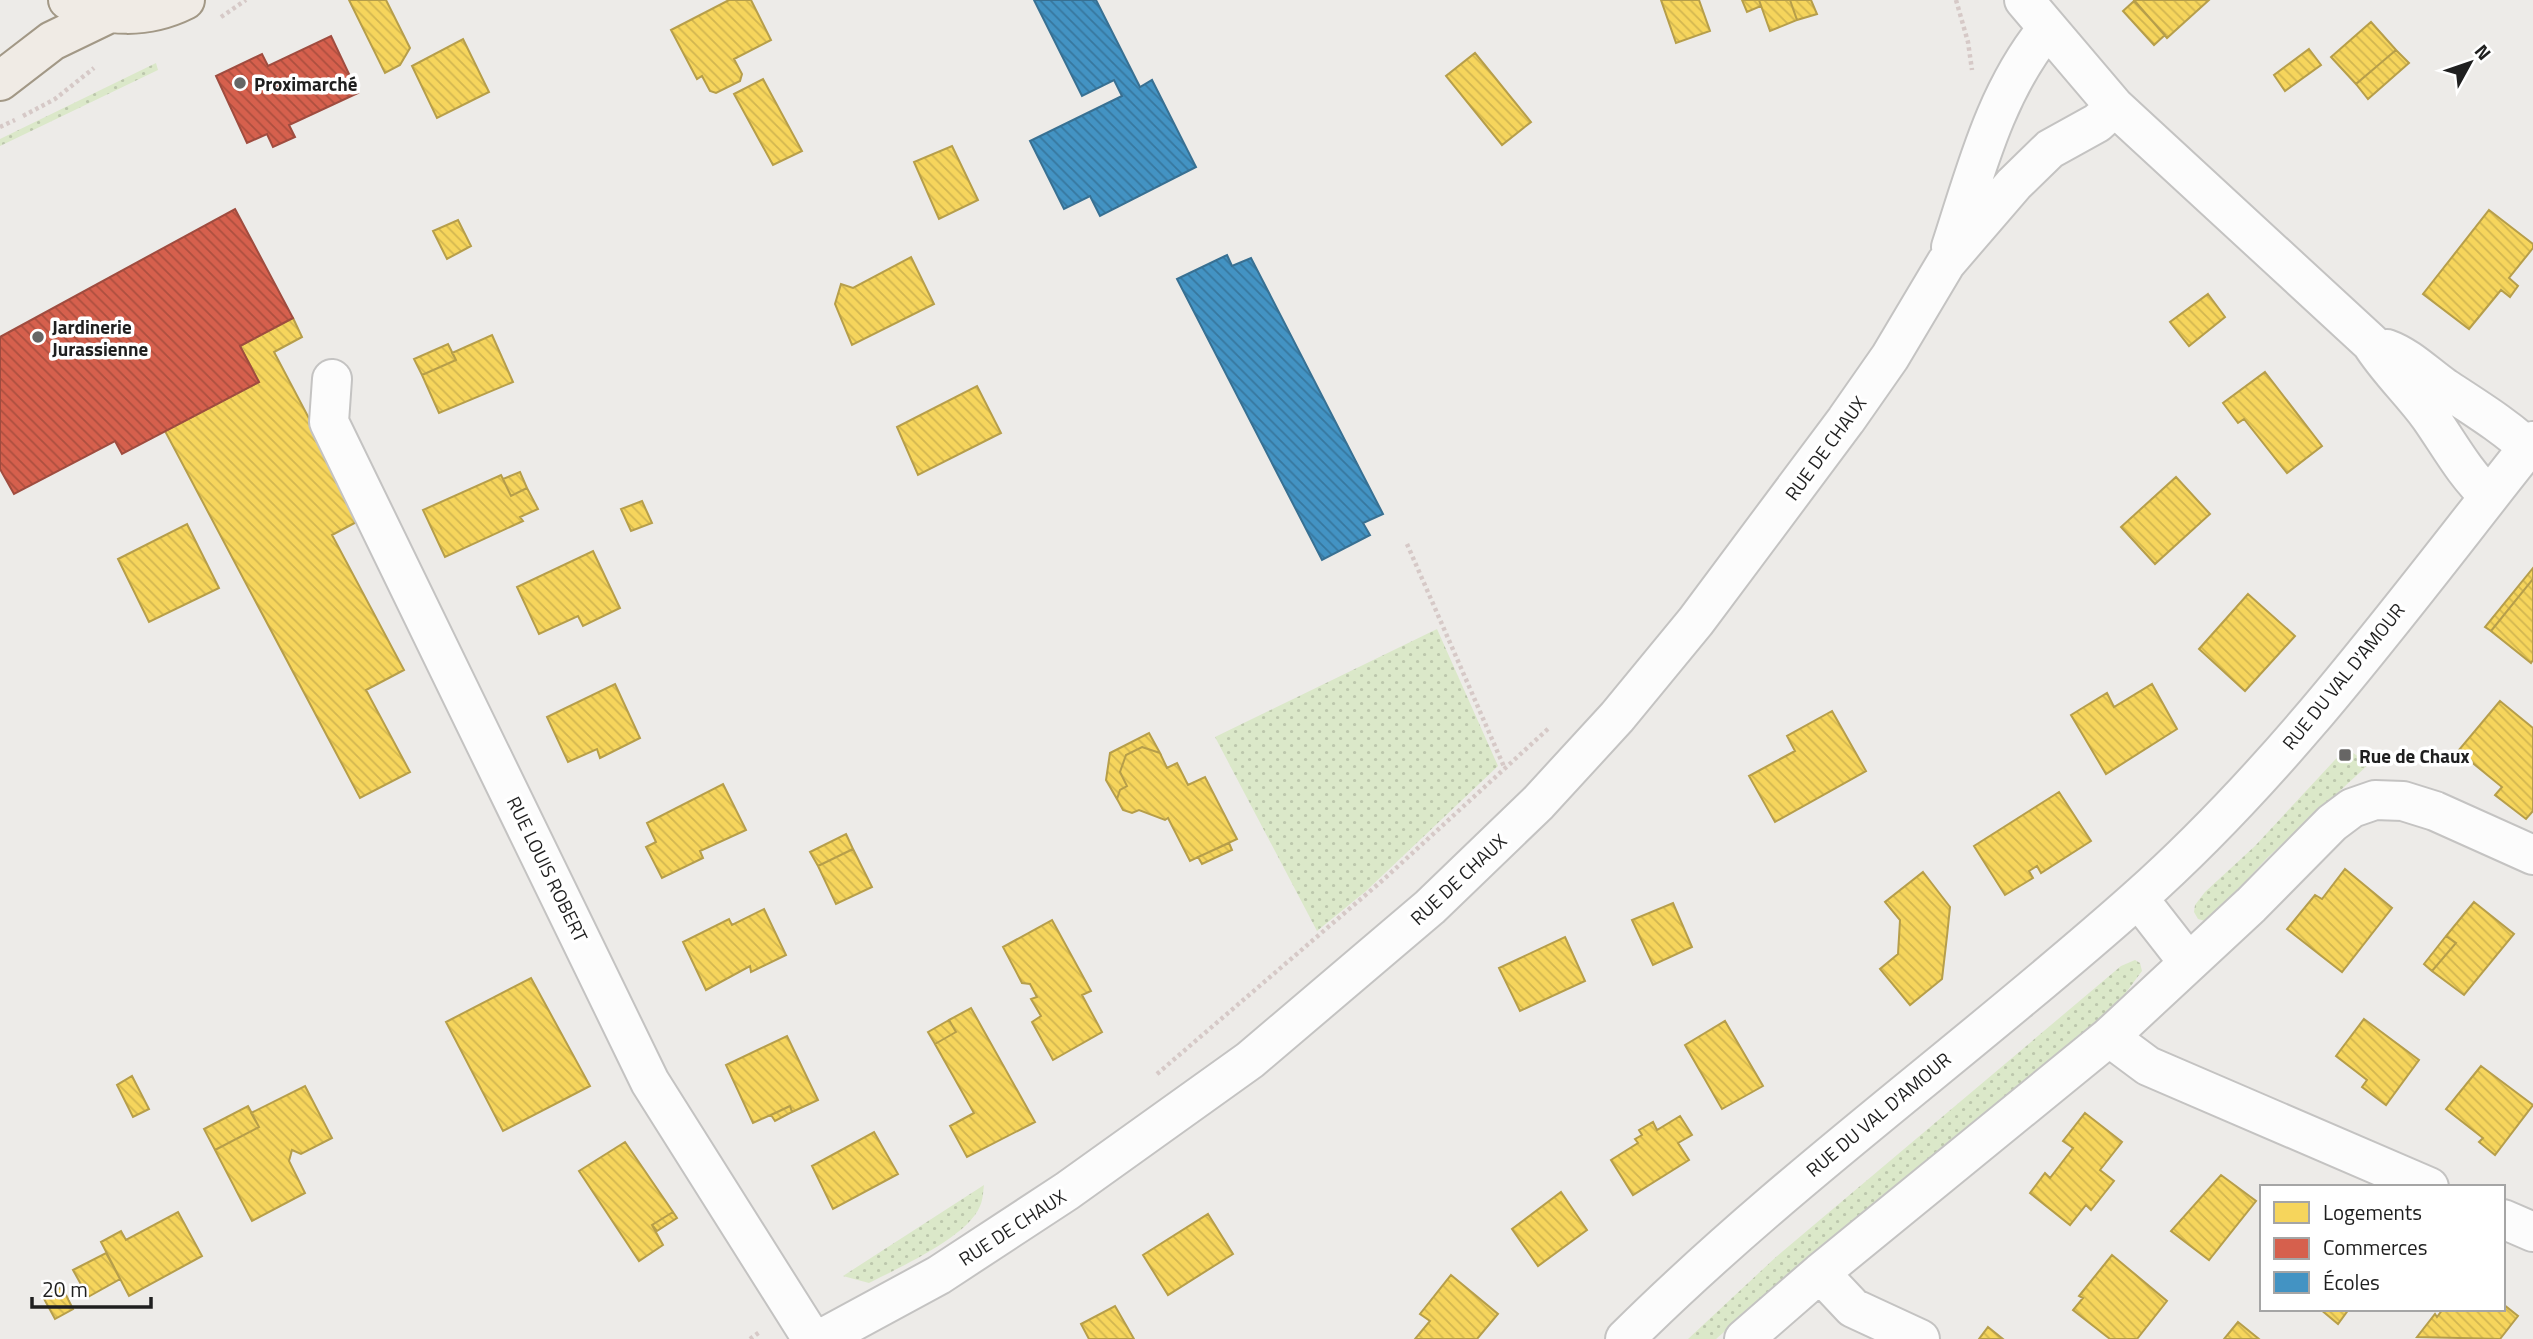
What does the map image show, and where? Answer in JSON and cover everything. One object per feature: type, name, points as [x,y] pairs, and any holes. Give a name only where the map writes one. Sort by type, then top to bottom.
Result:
[{"type":"main road","points":[[68,0],[110,13],[200,10]]},
{"type":"main road","points":[[0,81],[52,41],[110,13]]},
{"type":"street","name":"RUE DE CHAUX","points":[[2035,15],[2115,107],[2371,343],[2388,370],[2429,415],[2476,483],[2489,496]]},
{"type":"street","name":"RUE DE CHAUX","points":[[1946,263],[2000,102],[2024,57],[2035,15]]},
{"type":"street","name":"RUE DE CHAUX","points":[[821,1339],[939,1275],[1067,1191],[1250,1060],[1430,907],[1538,803],[1617,717],[1696,621],[1890,357],[1946,263],[2014,184],[2050,149],[2097,122],[2115,107]]},
{"type":"street","name":"RUE DE CHAUX","points":[[2371,343],[2401,354],[2445,388],[2487,412],[2531,447]]},
{"type":"street","name":"RUE LOUIS ROBERT","points":[[332,379],[329,422],[650,1082],[803,1323]]},
{"type":"street","name":"RUE DU VAL D'AMOUR","points":[[1625,1339],[1747,1223],[2138,898],[2258,777],[2310,719],[2531,447]]},
{"type":"street","points":[[1744,1339],[1820,1273],[2109,1037],[2251,905],[2332,823],[2352,808],[2375,800],[2403,801],[2435,811],[2533,855]]},
{"type":"street","points":[[2138,898],[2188,962]]},
{"type":"street","points":[[2109,1037],[2148,1066],[2424,1185]]},
{"type":"street","points":[[2505,1220],[2533,1232]]},
{"type":"street","points":[[1820,1273],[1853,1308],[1920,1339]]},
{"type":"path","points":[[200,10],[246,0]]},
{"type":"path","points":[[1956,0],[1968,42],[1973,78]]},
{"type":"path","points":[[0,127],[55,99],[101,63]]},
{"type":"path","points":[[1407,544],[1506,770]]},
{"type":"path","points":[[1156,1075],[1506,770],[1555,722]]},
{"type":"path","points":[[750,1339],[803,1323]]},
{"type":"green space","points":[[156,63],[158,70],[0,146],[0,139]]},
{"type":"green space","points":[[1437,629],[1498,766],[1366,891],[1317,931],[1215,737]]},
{"type":"green space","points":[[2346,748],[2369,764],[2267,858],[2222,907],[2205,921],[2198,919],[2194,912],[2195,905],[2205,892],[2255,846]]},
{"type":"green space","points":[[2135,960],[2140,963],[2142,971],[2110,1014],[1813,1255],[1716,1339],[1688,1339],[1776,1257],[2121,966]]},
{"type":"green space","points":[[984,1185],[981,1204],[973,1218],[947,1240],[869,1283],[843,1276]]},
{"type":"building: Logements","points":[[349,0],[386,0],[410,48],[400,65],[385,73]]},
{"type":"building: Logements","points":[[729,0],[751,0],[771,40],[734,59],[742,74],[740,81],[716,93],[710,91],[702,76],[697,79],[671,30]]},
{"type":"building: Logements","points":[[1661,0],[1699,0],[1710,31],[1676,43]]},
{"type":"building: Logements","points":[[1742,0],[1759,0],[1761,6],[1747,12]]},
{"type":"building: Logements","points":[[1759,0],[1790,0],[1797,20],[1770,31]]},
{"type":"building: Logements","points":[[1790,0],[1811,0],[1817,14],[1797,20]]},
{"type":"building: Logements","points":[[2134,0],[2209,0],[2167,38]]},
{"type":"building: Logements","points":[[2134,1],[2165,35],[2154,45],[2123,11]]},
{"type":"building: Logements","points":[[2371,22],[2396,50],[2356,84],[2331,57]]},
{"type":"building: Logements","points":[[463,39],[489,92],[437,118],[412,66]]},
{"type":"building: Logements","points":[[2309,49],[2321,65],[2285,91],[2274,75]]},
{"type":"building: Logements","points":[[2396,50],[2409,63],[2368,99],[2356,84]]},
{"type":"building: Logements","points":[[1475,53],[1531,122],[1502,145],[1446,76]]},
{"type":"building: Logements","points":[[763,79],[802,151],[773,165],[734,94]]},
{"type":"building: Logements","points":[[952,146],[978,200],[939,219],[914,162]]},
{"type":"building: Logements","points":[[2489,210],[2533,244],[2533,248],[2509,278],[2518,286],[2510,297],[2501,290],[2469,329],[2423,294]]},
{"type":"building: Logements","points":[[458,220],[471,246],[447,259],[433,231]]},
{"type":"building: Logements","points":[[911,257],[934,304],[852,345],[835,304],[841,284],[853,288]]},
{"type":"building: Logements","points":[[2208,294],[2225,317],[2189,346],[2170,322]]},
{"type":"building: Logements","points":[[293,318],[302,337],[274,352],[362,519],[332,535],[404,670],[366,690],[410,772],[360,798],[165,431],[259,382],[240,346]]},
{"type":"building: Logements","points":[[492,335],[513,382],[439,413],[422,375],[456,360],[452,353]]},
{"type":"building: Logements","points":[[448,344],[456,360],[422,375],[414,359]]},
{"type":"building: Logements","points":[[2265,372],[2322,446],[2287,473],[2244,419],[2238,423],[2223,403]]},
{"type":"building: Logements","points":[[977,386],[1001,433],[918,475],[897,427]]},
{"type":"building: Logements","points":[[520,472],[527,488],[511,496],[503,479]]},
{"type":"building: Logements","points":[[501,475],[511,496],[527,488],[538,509],[520,517],[523,521],[445,557],[423,510]]},
{"type":"building: Logements","points":[[2176,477],[2210,514],[2155,564],[2121,527]]},
{"type":"building: Logements","points":[[642,501],[652,523],[631,531],[621,509]]},
{"type":"building: Logements","points":[[187,524],[219,588],[149,622],[118,559]]},
{"type":"building: Logements","points":[[593,551],[620,608],[583,626],[578,616],[539,634],[517,587]]},
{"type":"building: Logements","points":[[2533,568],[2533,579],[2491,631],[2485,627]]},
{"type":"building: Logements","points":[[2533,579],[2533,660],[2531,663],[2491,631]]},
{"type":"building: Logements","points":[[2248,594],[2295,636],[2245,691],[2199,649]]},
{"type":"building: Logements","points":[[615,684],[640,738],[600,758],[597,749],[568,762],[547,717]]},
{"type":"building: Logements","points":[[2152,684],[2177,729],[2106,774],[2071,715],[2107,693],[2114,707]]},
{"type":"building: Logements","points":[[2500,701],[2533,728],[2533,811],[2526,819],[2495,795],[2502,787],[2458,751]]},
{"type":"building: Logements","points":[[1832,711],[1866,771],[1775,822],[1749,776],[1795,751],[1787,736]]},
{"type":"building: Logements","points":[[1149,733],[1160,753],[1142,747],[1126,755],[1120,772],[1127,786],[1120,790],[1117,799],[1106,780],[1110,753]]},
{"type":"building: Logements","points":[[1142,747],[1160,753],[1167,768],[1177,763],[1188,785],[1205,777],[1237,839],[1190,861],[1168,818],[1165,820],[1139,810],[1132,813],[1123,810],[1117,799],[1120,790],[1127,786],[1120,772],[1126,755]]},
{"type":"building: Logements","points":[[723,784],[746,830],[700,851],[703,858],[662,878],[646,847],[656,842],[647,823]]},
{"type":"building: Logements","points":[[2059,792],[2091,841],[2041,873],[2037,866],[2029,871],[2033,878],[2005,895],[1974,846]]},
{"type":"building: Logements","points":[[846,834],[853,849],[818,866],[810,852]]},
{"type":"building: Logements","points":[[1229,843],[1232,850],[1202,864],[1198,857]]},
{"type":"building: Logements","points":[[853,849],[872,887],[836,904],[818,866]]},
{"type":"building: Logements","points":[[2345,869],[2392,908],[2342,972],[2287,929],[2315,895],[2322,899]]},
{"type":"building: Logements","points":[[1923,872],[1950,907],[1942,979],[1910,1005],[1880,969],[1898,954],[1900,920],[1885,902]]},
{"type":"building: Logements","points":[[2474,902],[2514,934],[2464,995],[2432,971],[2456,943],[2446,936]]},
{"type":"building: Logements","points":[[1673,903],[1692,947],[1653,965],[1632,920]]},
{"type":"building: Logements","points":[[764,909],[786,955],[751,972],[750,966],[706,990],[683,942],[729,919],[732,925]]},
{"type":"building: Logements","points":[[1052,920],[1091,991],[1082,995],[1102,1032],[1053,1060],[1032,1022],[1041,1016],[1031,999],[1037,997],[1030,984],[1022,983],[1003,947]]},
{"type":"building: Logements","points":[[2446,936],[2456,943],[2432,971],[2424,964]]},
{"type":"building: Logements","points":[[1565,937],[1585,981],[1520,1011],[1499,968]]},
{"type":"building: Logements","points":[[531,978],[590,1086],[503,1131],[446,1022]]},
{"type":"building: Logements","points":[[971,1008],[1035,1122],[967,1157],[950,1126],[974,1113],[935,1044],[956,1032],[949,1020]]},
{"type":"building: Logements","points":[[2364,1019],[2419,1060],[2386,1105],[2362,1087],[2367,1080],[2336,1056]]},
{"type":"building: Logements","points":[[949,1020],[956,1032],[935,1044],[928,1032]]},
{"type":"building: Logements","points":[[1725,1021],[1763,1086],[1722,1109],[1685,1045]]},
{"type":"building: Logements","points":[[787,1036],[818,1100],[792,1112],[790,1106],[753,1123],[726,1065]]},
{"type":"building: Logements","points":[[2481,1066],[2533,1105],[2495,1155],[2479,1142],[2483,1138],[2446,1109]]},
{"type":"building: Logements","points":[[132,1076],[149,1109],[133,1117],[117,1085]]},
{"type":"building: Logements","points":[[305,1086],[332,1138],[301,1154],[292,1150],[289,1161],[305,1193],[252,1221],[215,1150],[259,1127],[251,1113]]},
{"type":"building: Logements","points":[[248,1106],[259,1127],[215,1150],[204,1129]]},
{"type":"building: Logements","points":[[790,1106],[792,1112],[775,1121],[771,1115]]},
{"type":"building: Logements","points":[[2085,1113],[2122,1142],[2100,1170],[2114,1181],[2091,1210],[2086,1205],[2070,1225],[2030,1193],[2045,1173],[2050,1178],[2073,1148],[2063,1141]]},
{"type":"building: Logements","points":[[1680,1116],[1692,1135],[1678,1143],[1689,1160],[1633,1195],[1611,1160],[1638,1143],[1635,1139],[1642,1135],[1639,1130],[1653,1122],[1657,1130]]},
{"type":"building: Logements","points":[[874,1132],[898,1174],[833,1209],[812,1166]]},
{"type":"building: Logements","points":[[625,1142],[673,1212],[652,1225],[663,1245],[639,1261],[579,1171]]},
{"type":"building: Logements","points":[[2221,1175],[2256,1201],[2209,1260],[2171,1231]]},
{"type":"building: Logements","points":[[1561,1192],[1587,1230],[1538,1266],[1512,1229]]},
{"type":"building: Logements","points":[[178,1212],[202,1256],[129,1296],[101,1242],[121,1231],[126,1240]]},
{"type":"building: Logements","points":[[673,1212],[677,1218],[657,1231],[652,1225]]},
{"type":"building: Logements","points":[[1208,1214],[1233,1254],[1168,1295],[1143,1255]]},
{"type":"building: Logements","points":[[106,1253],[120,1279],[88,1297],[73,1270]]},
{"type":"building: Logements","points":[[2112,1255],[2167,1301],[2137,1339],[2110,1339],[2073,1310],[2083,1298],[2079,1296]]},
{"type":"building: Logements","points":[[1451,1275],[1498,1314],[1477,1339],[1415,1339],[1430,1321],[1420,1314]]},
{"type":"building: Logements","points":[[62,1287],[73,1309],[55,1319],[43,1297]]},
{"type":"building: Logements","points":[[1115,1306],[1134,1339],[1089,1339],[1081,1324]]},
{"type":"building: Logements","points":[[2505,1306],[2518,1316],[2500,1339],[2417,1337],[2435,1314],[2437,1317],[2442,1311],[2505,1311]]},
{"type":"building: Logements","points":[[2322,1311],[2348,1311],[2338,1324]]},
{"type":"building: Logements","points":[[2238,1322],[2259,1339],[2224,1339]]},
{"type":"building: Logements","points":[[1988,1327],[2003,1339],[1979,1339]]},
{"type":"building: Commerces","points":[[331,36],[358,93],[289,125],[295,137],[273,147],[267,134],[247,143],[216,76],[262,54],[268,66]]},
{"type":"building: Commerces","points":[[235,209],[293,318],[240,346],[259,382],[122,454],[115,441],[14,494],[0,469],[0,337]]},
{"type":"building: Écoles","points":[[1034,0],[1096,0],[1140,87],[1152,80],[1196,167],[1100,216],[1090,196],[1064,209],[1030,141],[1122,96],[1114,80],[1082,96]]},
{"type":"building: Écoles","points":[[1227,255],[1232,266],[1251,258],[1383,514],[1363,523],[1370,535],[1322,560],[1177,279]]},
{"type":"place","name":"Proximarché","points":[[240,83]]},
{"type":"place","name":"Jardinerie Jurassienne","points":[[38,337]]},
{"type":"place","name":"Rue de Chaux","points":[[2345,755]]}]
